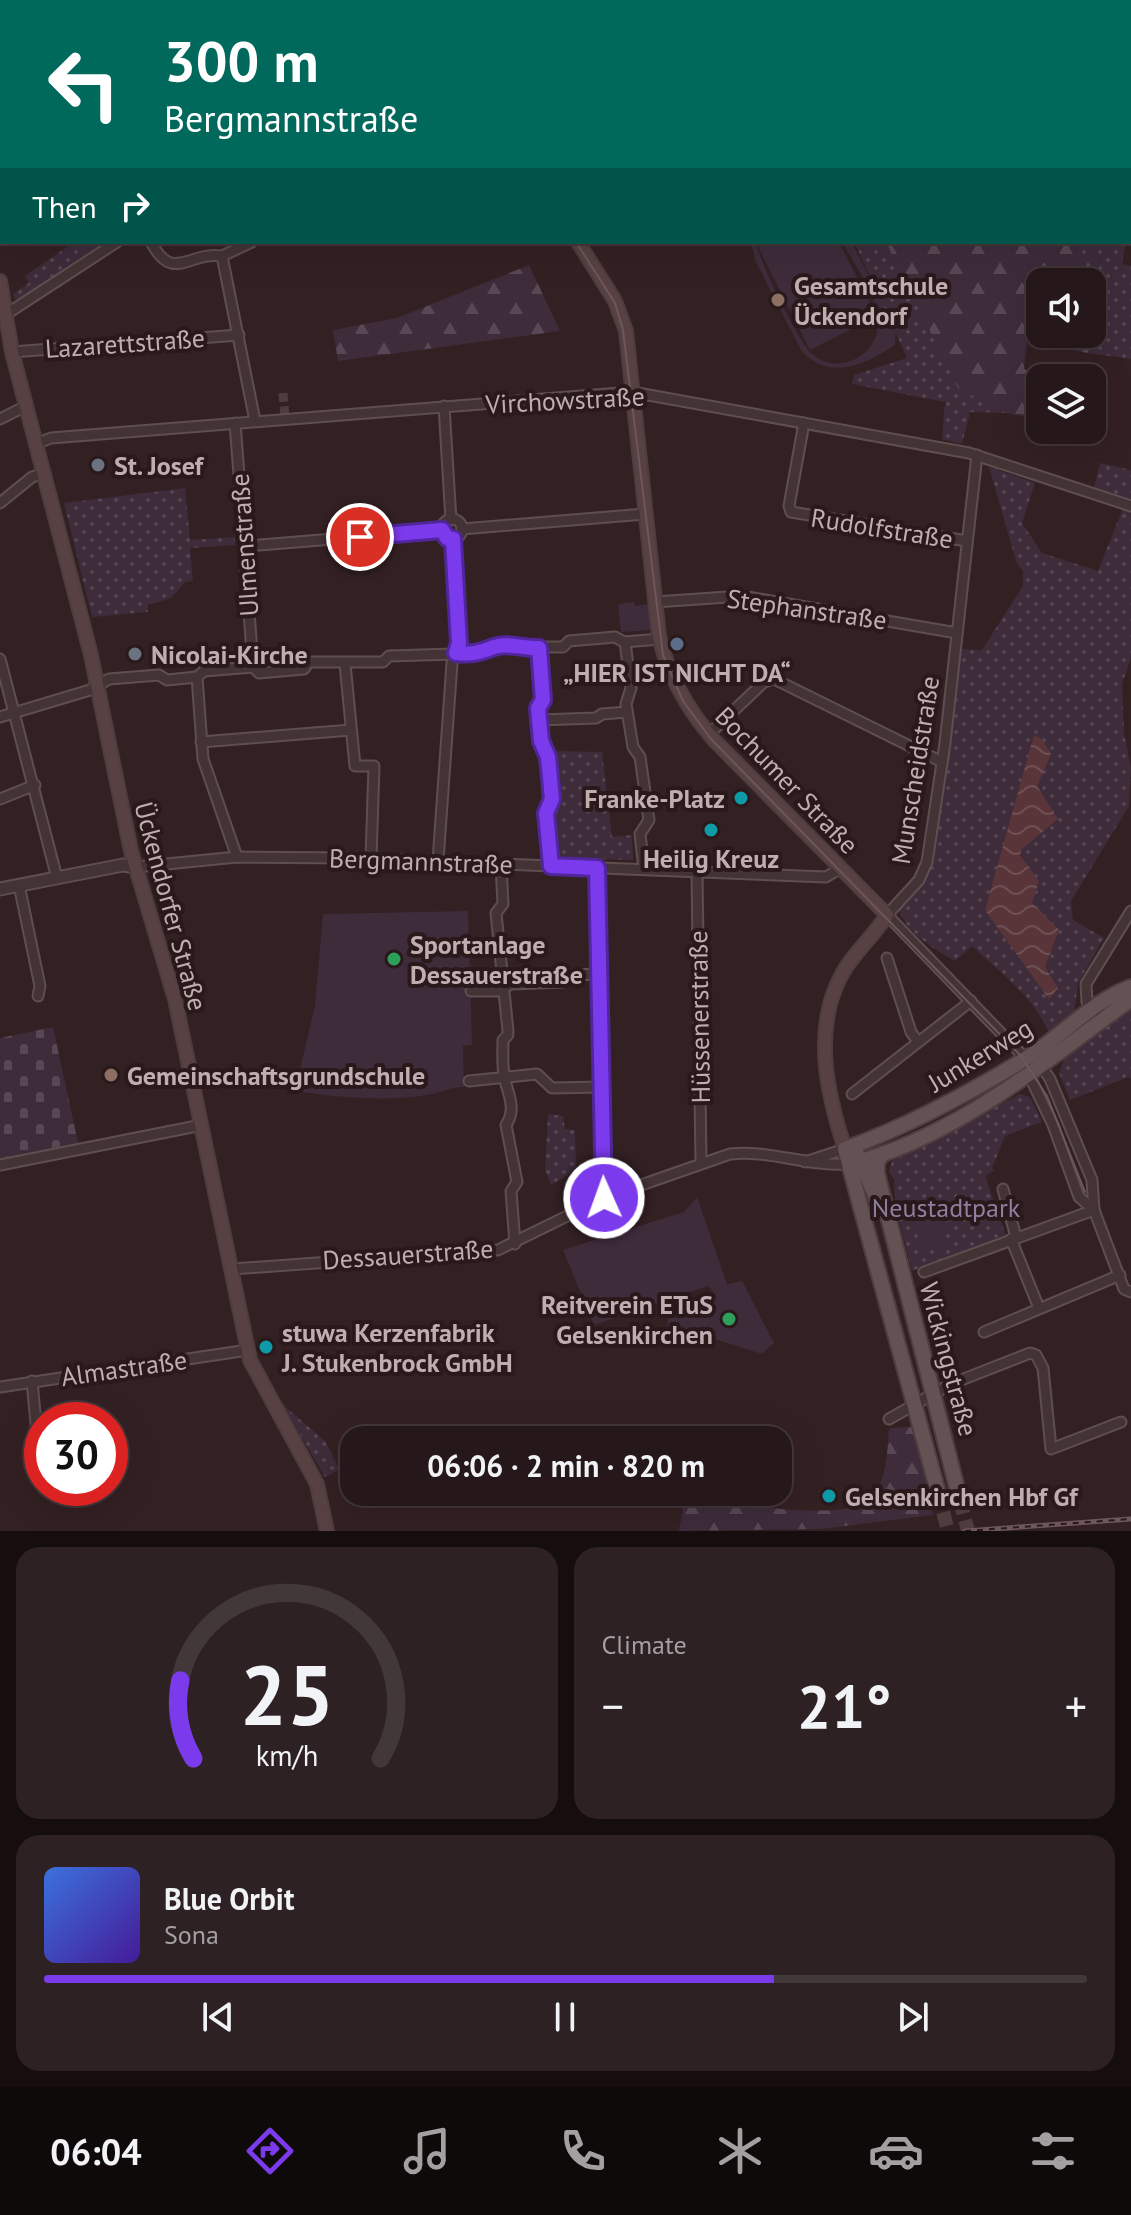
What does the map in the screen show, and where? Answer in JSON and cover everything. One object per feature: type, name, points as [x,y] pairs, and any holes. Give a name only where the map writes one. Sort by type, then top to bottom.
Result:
[{"type":"main road","name":"Bochumer Straße","points":[[579,244],[622,317],[660,639],[684,699],[709,734],[887,915]]},
{"type":"main road","name":"Ückendorfer Straße","points":[[0,281],[12,352],[97,686],[136,867],[175,999],[254,1374],[317,1484],[327,1531]]},
{"type":"main road","name":"Munscheidstraße","points":[[853,1155],[835,1110],[825,1066],[825,1035],[832,999],[847,966],[887,915]]},
{"type":"main road","name":"Junkerweg","points":[[853,1155],[875,1137],[938,1109],[1026,1059],[1131,987]]},
{"type":"main road","name":"Junkerweg","points":[[853,1155],[882,1154],[963,1115],[1042,1067],[1100,1010],[1131,999]]},
{"type":"main road","name":"Wickingstraße","points":[[882,1154],[876,1167],[960,1500]]},
{"type":"main road","name":"Wickingstraße","points":[[853,1155],[891,1231]]},
{"type":"main road","name":"Wickingstraße","points":[[853,1155],[938,1492]]},
{"type":"street","points":[[5,315],[114,244]]},
{"type":"street","points":[[152,244],[160,256],[172,263],[183,264],[204,254],[222,256],[248,244]]},
{"type":"street","points":[[222,256],[255,421]]},
{"type":"street","name":"Lazarettstraße","points":[[12,352],[239,335]]},
{"type":"street","name":"Virchowstraße","points":[[35,444],[51,438],[632,392],[977,455],[1131,506]]},
{"type":"street","points":[[0,419],[26,406]]},
{"type":"street","points":[[444,406],[451,520],[462,529]]},
{"type":"street","name":"Ulmenstraße","points":[[235,423],[244,540],[249,546],[245,555],[253,667]]},
{"type":"street","name":"Rudolfstraße","points":[[804,423],[789,506],[791,512],[967,541]]},
{"type":"street","name":"Munscheidstraße","points":[[887,915],[924,871],[942,762],[977,455]]},
{"type":"street","points":[[0,503],[32,477],[45,473]]},
{"type":"street","points":[[438,861],[452,663],[459,643],[453,539],[462,529],[645,514]]},
{"type":"street","points":[[451,520],[443,524],[442,530],[447,538],[453,539]]},
{"type":"street","points":[[249,546],[442,530]]},
{"type":"street","name":"Stephanstraße","points":[[655,602],[742,596],[957,633]]},
{"type":"street","points":[[0,717],[97,686],[109,679],[159,675],[167,680],[197,677],[204,671],[253,667],[259,673],[304,669],[309,662],[383,662],[389,656],[486,653],[493,647],[515,645],[521,649],[563,647],[569,641],[615,637],[625,642],[660,639]]},
{"type":"street","points":[[625,642],[631,688],[627,712],[633,747],[640,757],[649,820],[640,834],[644,869]]},
{"type":"street","points":[[539,648],[543,700],[538,708],[539,720],[541,741],[548,757],[552,799],[546,813],[551,866]]},
{"type":"street","points":[[0,659],[57,878]]},
{"type":"street","points":[[345,664],[355,766],[374,766],[371,859]]},
{"type":"street","points":[[197,677],[203,759],[237,857]]},
{"type":"street","points":[[709,734],[764,682],[774,679],[942,762]]},
{"type":"street","points":[[539,720],[596,718],[602,714],[627,712]]},
{"type":"street","points":[[201,742],[351,730]]},
{"type":"street","points":[[0,799],[35,785]]},
{"type":"street","name":"Bergmannstraße","points":[[0,889],[123,865],[136,867],[237,857],[438,861],[826,877],[841,868]]},
{"type":"street","points":[[501,865],[503,904],[496,913],[508,1033],[503,1040],[504,1078],[510,1089],[512,1116],[506,1125],[517,1182],[511,1191],[515,1244]]},
{"type":"street","points":[[597,868],[604,1198]]},
{"type":"street","name":"Hüssenerstraße","points":[[697,872],[701,1163]]},
{"type":"street","points":[[19,885],[40,986],[38,996]]},
{"type":"street","points":[[1100,1010],[1093,988],[1093,974],[1131,911]]},
{"type":"street","name":"Bochumer Straße","points":[[887,915],[1026,1059],[1042,1067]]},
{"type":"street","points":[[887,958],[911,1032],[918,1042]]},
{"type":"street","points":[[471,991],[562,982],[570,975],[601,974]]},
{"type":"street","points":[[852,1094],[971,1001]]},
{"type":"street","points":[[1026,1059],[1028,1076],[1053,1125],[1079,1197],[1094,1210]]},
{"type":"street","points":[[1042,1067],[1060,1099],[1092,1180],[1094,1210],[1128,1290]]},
{"type":"street","points":[[469,1081],[537,1074],[552,1088],[601,1087]]},
{"type":"street","points":[[0,1165],[202,1125]]},
{"type":"street","name":"Dessauerstraße","points":[[232,1269],[481,1253],[515,1244],[604,1198],[701,1163],[740,1153],[805,1162],[853,1155]]},
{"type":"street","name":"Dessauerstraße","points":[[805,1162],[853,1155]]},
{"type":"street","points":[[1003,1189],[1014,1238],[1039,1308]]},
{"type":"street","points":[[924,1272],[1094,1210]]},
{"type":"street","points":[[984,1332],[1120,1275]]},
{"type":"street","name":"Almastraße","points":[[0,1387],[248,1350]]},
{"type":"street","points":[[916,1404],[934,1393],[1030,1353],[1036,1355],[1043,1368],[1051,1449],[1121,1422]]},
{"type":"street","points":[[32,1381],[34,1402]]},
{"type":"street","name":"Wickingstraße","points":[[889,1419],[916,1404]]},
{"type":"green space","points":[[71,244],[105,244],[16,301],[13,294],[29,283],[25,276]]},
{"type":"green space","points":[[751,244],[757,244],[771,281],[804,344],[822,360],[834,364],[858,358],[874,340],[878,327],[871,295],[843,244],[853,244],[896,331],[895,345],[871,359],[847,367],[823,366],[812,360],[801,350],[755,260]]},
{"type":"green space","points":[[765,244],[840,244],[877,316],[810,350],[758,247]]},
{"type":"green space","points":[[855,244],[887,244],[958,388],[1006,413],[970,412],[962,444],[942,439],[945,402],[852,384],[854,375],[907,358]]},
{"type":"green space","points":[[887,244],[1076,244],[1079,254],[1100,254],[1099,268],[1026,268],[1026,417],[1006,413],[958,388]]},
{"type":"green space","points":[[1076,244],[1126,244],[1122,264],[1131,266],[1131,359],[1088,353],[1089,348],[1106,348],[1106,268],[1098,268],[1100,255],[1078,254]]},
{"type":"green space","points":[[529,265],[560,331],[338,361],[333,330],[397,318]]},
{"type":"green space","points":[[1063,348],[1089,348],[1088,353]]},
{"type":"green space","points":[[1100,463],[1131,470],[1131,501],[1094,488]]},
{"type":"green space","points":[[989,467],[1035,483],[1022,523],[1042,553],[1098,571],[1124,506],[1131,508],[1131,658],[1122,684],[1124,733],[1131,768],[1129,806],[1071,901],[1073,920],[1104,938],[1078,983],[1074,1015],[1049,1033],[1025,995],[972,946],[955,961],[914,932],[898,908],[921,886],[931,868],[958,649],[982,650],[1023,586],[1023,571],[1017,564]]},
{"type":"green space","points":[[185,488],[190,540],[235,537],[235,545],[190,548],[193,581],[185,582],[171,598],[148,605],[148,612],[92,617],[64,503]]},
{"type":"green space","points":[[634,602],[635,606],[649,604],[652,630],[621,632],[618,604]]},
{"type":"green space","points":[[551,751],[602,752],[612,837],[632,835],[633,860],[560,858]]},
{"type":"green space","name":"Sportanlage Dessauerstraße","points":[[468,911],[472,1045],[463,1046],[464,1087],[395,1098],[344,1097],[295,1091],[315,1005],[323,914]]},
{"type":"green space","points":[[1131,1009],[1131,1079],[1128,1077],[1070,1100],[1059,1073],[1065,1057]]},
{"type":"green space","points":[[53,1027],[78,1143],[0,1158],[0,1038]]},
{"type":"green space","name":"Neustadtpark","points":[[1020,1094],[1030,1097],[1042,1122],[1005,1136],[992,1168],[994,1171],[985,1176],[1006,1236],[912,1271],[895,1204],[894,1179],[889,1172],[892,1161]]},
{"type":"green space","points":[[548,1114],[563,1116],[565,1129],[575,1130],[576,1170],[551,1185],[545,1170]]},
{"type":"green space","points":[[697,1197],[727,1284],[742,1281],[774,1343],[762,1354],[702,1335],[668,1330],[668,1319],[695,1309],[715,1294],[708,1286],[594,1325],[563,1250],[684,1212]]},
{"type":"green space","points":[[932,1202],[947,1243],[924,1252],[908,1211]]},
{"type":"green space","points":[[282,1404],[326,1442],[339,1470],[325,1477]]},
{"type":"green space","points":[[915,1427],[933,1515],[821,1529],[679,1531],[683,1506],[754,1506],[815,1511],[857,1506],[870,1499],[880,1484],[886,1465],[889,1428]]},
{"type":"water","points":[[1034,735],[1042,739],[1051,754],[1037,786],[1058,819],[1022,849],[1020,855],[1039,881],[1032,903],[1059,930],[1045,967],[1058,988],[1049,999],[985,910]]},
{"type":"tunnel","points":[[283,393],[285,418]]},
{"type":"tunnel","points":[[938,1492],[948,1531]]},
{"type":"tunnel","points":[[960,1500],[968,1531]]},
{"type":"tram line","points":[[577,244],[615,303],[623,330],[663,655],[683,701],[711,739],[1021,1056],[1047,1096],[1085,1192]]},
{"type":"railway","points":[[965,1531],[1131,1519]]},
{"type":"place","name":"Gesamtschule Ückendorf","points":[[778,300]]},
{"type":"place","name":"St. Josef","points":[[98,465]]},
{"type":"place","name":"„HIER IST NICHT DA“","points":[[677,644]]},
{"type":"place","name":"Nicolai-Kirche","points":[[135,654]]},
{"type":"place","name":"Franke-Platz","points":[[741,798]]},
{"type":"place","name":"Heilig Kreuz","points":[[711,830]]},
{"type":"place","name":"Sportanlage Dessauerstraße","points":[[394,959]]},
{"type":"place","name":"Gemeinschaftsgrundschule","points":[[111,1075]]},
{"type":"place","name":"Reitverein ETuS Gelsenkirchen","points":[[729,1319]]},
{"type":"place","name":"stuwa Kerzenfabrik J. Stukenbrock GmbH","points":[[266,1347]]},
{"type":"place","name":"Gelsenkirchen Hbf Gf","points":[[829,1496]]},
{"type":"route","points":[[360,537],[442,530],[447,538],[453,539],[459,643],[456,653],[486,653],[493,647],[515,645],[521,649],[539,648],[543,700],[538,708],[539,720],[541,741],[548,757],[552,799],[546,813],[551,866],[597,868],[604,1198]]}]
